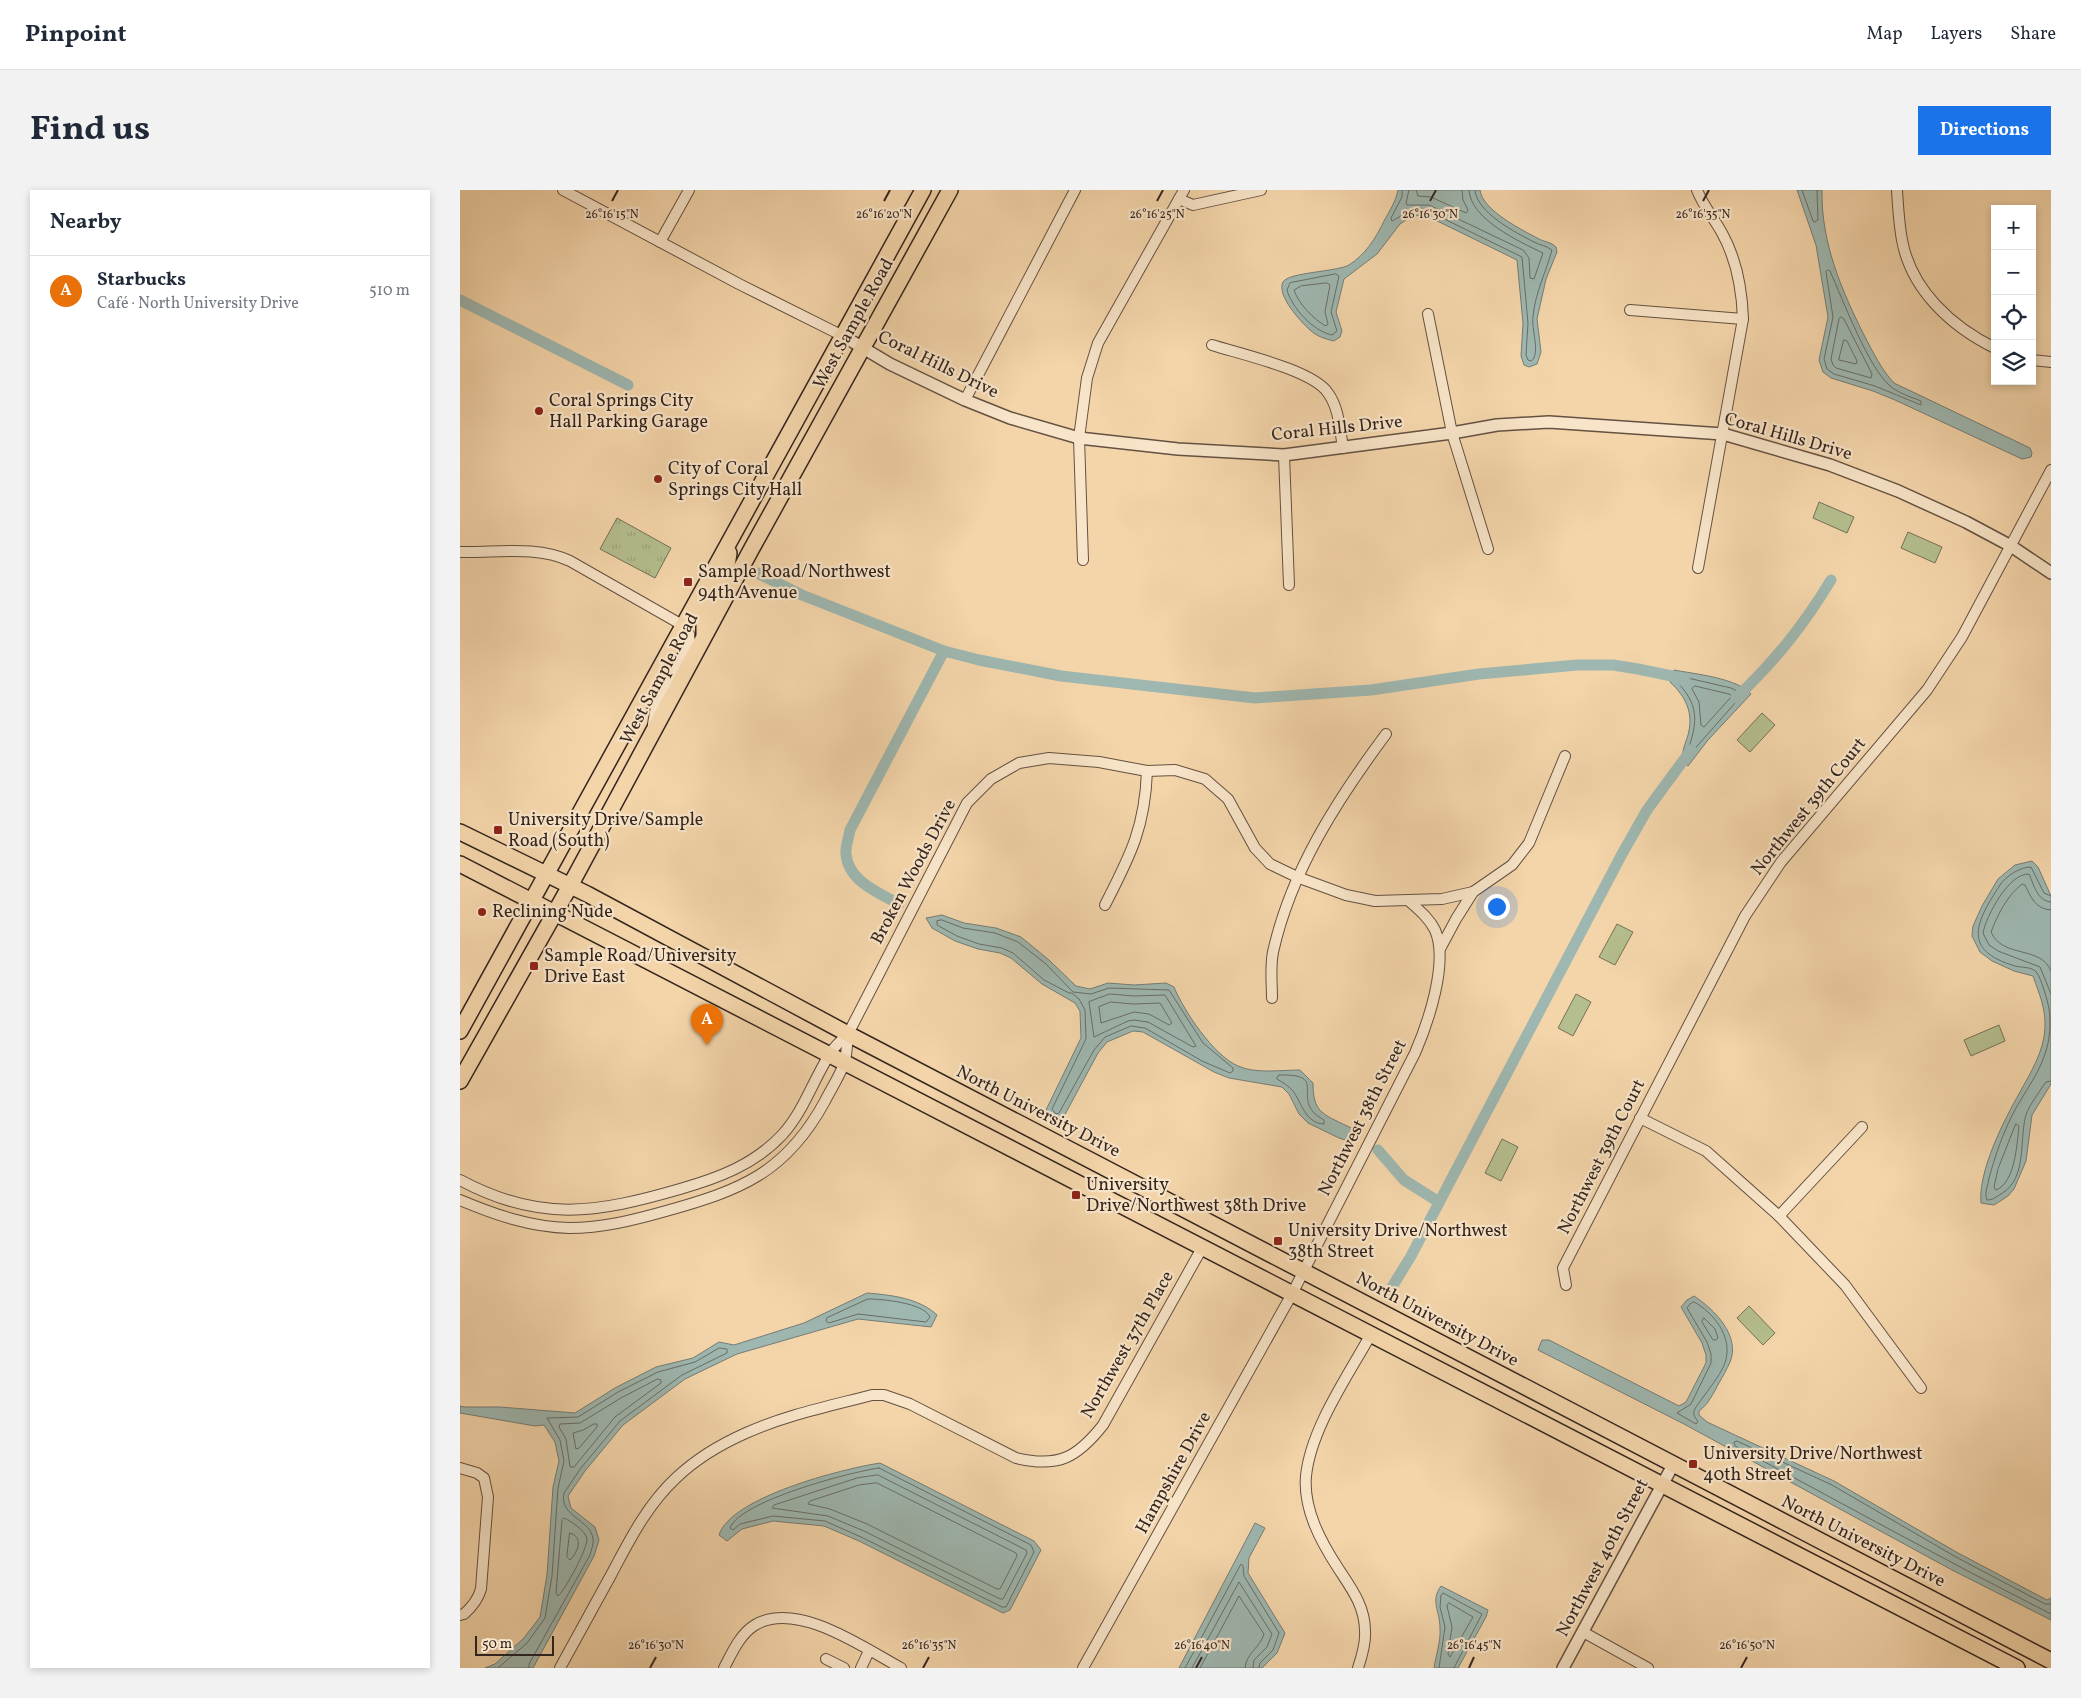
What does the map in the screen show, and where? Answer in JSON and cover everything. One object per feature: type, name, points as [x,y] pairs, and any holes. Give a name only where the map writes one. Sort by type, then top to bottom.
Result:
[{"type":"main road","name":"West Sample Road","points":[[460,1031],[924,190]]},
{"type":"main road","name":"West Sample Road","points":[[460,1081],[570,886],[704,636],[950,190]]},
{"type":"main road","points":[[704,636],[704,613],[726,572],[732,539]]},
{"type":"main road","name":"North University Drive","points":[[460,832],[570,886],[848,1034],[2051,1661]]},
{"type":"main road","points":[[460,864],[2016,1668]]},
{"type":"main road","points":[[1014,1151],[1026,1126]]},
{"type":"main road","points":[[1038,1164],[1050,1139]]},
{"type":"street","name":"Coral Hills Drive","points":[[563,190],[843,336],[890,364],[965,400],[1010,418],[1079,438],[1178,449],[1284,455],[1452,433],[1498,425],[1549,422],[1723,434],[1830,465],[1898,491],[1966,522],[2011,546],[2051,573]]},
{"type":"street","points":[[660,242],[689,190]]},
{"type":"street","points":[[965,400],[1076,190]]},
{"type":"street","points":[[1083,560],[1079,438],[1087,378],[1098,343],[1181,195],[1193,206],[1261,190]]},
{"type":"street","points":[[1697,190],[1703,206],[1722,233],[1734,261],[1742,288],[1743,319],[1698,568]]},
{"type":"street","points":[[1897,190],[1902,242],[1910,266],[1925,292],[1948,318],[1975,338],[1991,346]]},
{"type":"street","points":[[1630,310],[1743,319]]},
{"type":"street","points":[[1428,314],[1452,433],[1488,549]]},
{"type":"street","points":[[1212,345],[1300,373],[1321,385],[1329,393],[1334,406],[1343,448]]},
{"type":"street","points":[[2036,360],[2051,362]]},
{"type":"street","points":[[1284,455],[1289,585]]},
{"type":"street","name":"Northwest 39th Court","points":[[1566,1285],[1563,1268],[1745,916],[1781,862],[1927,690],[1962,638],[2051,470]]},
{"type":"street","points":[[460,552],[553,554],[570,561],[684,626],[689,634],[690,644],[657,701],[651,734]]},
{"type":"street","points":[[1272,998],[1272,954],[1297,876],[1326,822],[1350,783],[1386,734]]},
{"type":"street","name":"Northwest 38th Street","points":[[1409,901],[1442,899],[1473,892],[1512,865],[1529,844],[1565,756]]},
{"type":"street","name":"Broken Woods Drive","points":[[460,1180],[510,1201],[533,1207],[569,1210],[620,1206],[730,1173],[758,1157],[772,1146],[793,1121],[828,1054],[848,1034],[967,803],[991,779],[1019,763],[1048,758],[1099,762],[1147,771],[1175,770],[1205,779],[1228,799],[1255,848],[1270,864],[1346,895],[1374,901],[1409,901]]},
{"type":"street","points":[[1105,905],[1133,850],[1140,828],[1146,799],[1147,771]]},
{"type":"street","name":"Northwest 38th Street","points":[[1292,1294],[1424,1032],[1435,992],[1440,949],[1456,918],[1473,892]]},
{"type":"street","name":"Northwest 38th Street","points":[[1409,901],[1426,916],[1435,930],[1440,949]]},
{"type":"street","name":"Broken Woods Drive","points":[[460,1200],[504,1217],[530,1224],[569,1228],[624,1222],[734,1190],[778,1163],[807,1131],[844,1063],[848,1034]]},
{"type":"street","points":[[805,1100],[821,1108]]},
{"type":"street","points":[[1640,1118],[1706,1152],[1779,1216],[1845,1285],[1921,1388]]},
{"type":"street","points":[[1779,1216],[1862,1127]]},
{"type":"street","points":[[730,1173],[734,1190]]},
{"type":"street","points":[[504,1217],[510,1201]]},
{"type":"street","points":[[620,1206],[624,1222]]},
{"type":"street","name":"Northwest 37th Place","points":[[560,1668],[629,1541],[659,1497],[676,1478],[696,1462],[718,1446],[745,1433],[780,1420],[872,1395],[884,1395],[910,1404],[1016,1458],[1034,1462],[1051,1462],[1080,1450],[1090,1442],[1103,1425],[1202,1248]]},
{"type":"street","name":"Hampshire Drive","points":[[1084,1668],[1292,1294]]},
{"type":"street","points":[[1358,1668],[1363,1653],[1365,1631],[1362,1610],[1354,1591],[1339,1570],[1319,1534],[1306,1495],[1306,1477],[1310,1457],[1321,1428],[1371,1334]]},
{"type":"street","name":"Northwest 40th Street","points":[[1563,1668],[1673,1464]]},
{"type":"street","points":[[460,1468],[476,1473],[484,1478],[488,1497],[481,1589],[478,1598],[472,1606],[464,1614],[460,1614]]},
{"type":"street","points":[[724,1668],[740,1638],[755,1625],[772,1619],[792,1618],[815,1623],[901,1668]]},
{"type":"street","points":[[1583,1632],[1648,1668]]},
{"type":"street","points":[[862,1668],[869,1651]]},
{"type":"street","points":[[826,1659],[844,1668]]},
{"type":"green space","points":[[1819,502],[1854,517],[1847,533],[1813,518]]},
{"type":"green space","points":[[617,518],[671,548],[655,578],[600,549]]},
{"type":"green space","points":[[1908,532],[1942,547],[1935,563],[1901,548]]},
{"type":"green space","points":[[1762,713],[1775,725],[1750,752],[1737,740]]},
{"type":"green space","points":[[1617,924],[1633,932],[1615,965],[1599,957]]},
{"type":"green space","points":[[1576,994],[1591,1002],[1573,1036],[1558,1028]]},
{"type":"green space","points":[[1999,1025],[2005,1041],[1971,1056],[1964,1040]]},
{"type":"green space","points":[[1502,1139],[1518,1147],[1501,1181],[1485,1173]]},
{"type":"green space","points":[[1749,1306],[1775,1333],[1763,1345],[1737,1318]]},
{"type":"water","points":[[1398,190],[1480,190],[1482,197],[1488,205],[1504,219],[1556,247],[1557,252],[1546,279],[1537,319],[1541,352],[1537,364],[1529,367],[1524,365],[1521,356],[1523,323],[1517,260],[1425,215],[1412,216],[1400,224],[1377,254],[1344,279],[1336,312],[1342,331],[1340,337],[1334,341],[1318,336],[1290,308],[1283,294],[1283,282],[1294,276],[1343,267],[1355,261],[1377,234],[1394,202]]},
{"type":"water","points":[[1797,190],[1822,190],[1825,228],[1840,283],[1871,348],[1889,378],[1894,383],[2030,448],[2031,457],[2022,459],[1895,400],[1831,378],[1823,372],[1819,360],[1828,317],[1816,245]]},
{"type":"water","points":[[1674,670],[1726,680],[1751,694],[1708,740],[1688,766],[1682,761],[1690,727],[1689,713],[1684,700],[1670,682]]},
{"type":"water","points":[[2032,861],[2038,867],[2051,896],[2051,1084],[2032,1115],[2026,1161],[2014,1189],[2008,1196],[1994,1205],[1981,1203],[1981,1190],[1988,1161],[2000,1131],[2040,1053],[2045,1021],[2042,1001],[2033,976],[2014,971],[1992,961],[1980,952],[1972,936],[1973,926],[1998,879],[2015,865]]},
{"type":"water","points":[[942,915],[964,923],[996,928],[1021,937],[1076,986],[1090,989],[1108,983],[1134,985],[1166,983],[1174,987],[1200,1031],[1228,1060],[1238,1066],[1253,1070],[1300,1070],[1313,1083],[1313,1093],[1317,1107],[1326,1115],[1356,1131],[1360,1136],[1358,1140],[1351,1142],[1339,1138],[1308,1123],[1299,1114],[1289,1094],[1282,1087],[1229,1078],[1214,1072],[1143,1032],[1133,1031],[1107,1042],[1098,1053],[1062,1120],[1054,1118],[1046,1110],[1081,1038],[1080,1011],[1075,1003],[1042,984],[1011,958],[1000,953],[978,949],[955,941],[932,928],[926,918]]},
{"type":"water","points":[[867,1293],[904,1298],[930,1309],[937,1315],[931,1327],[858,1319],[737,1354],[685,1379],[623,1425],[585,1471],[568,1496],[571,1508],[595,1527],[599,1540],[594,1556],[533,1668],[485,1668],[495,1664],[523,1639],[540,1617],[547,1575],[553,1487],[559,1461],[555,1442],[544,1425],[535,1426],[460,1413],[460,1406],[575,1413],[615,1388],[656,1367],[693,1358],[719,1342],[734,1345],[804,1323]]},
{"type":"water","points":[[1694,1296],[1710,1308],[1724,1324],[1732,1343],[1730,1362],[1710,1398],[1699,1411],[1699,1415],[1707,1422],[1834,1481],[1958,1553],[2047,1600],[2051,1598],[2051,1620],[1952,1570],[1684,1424],[1538,1350],[1542,1340],[1549,1340],[1679,1406],[1686,1402],[1706,1363],[1706,1355],[1702,1343],[1681,1307]]},
{"type":"water","points":[[880,1463],[1034,1541],[1041,1550],[1010,1610],[1003,1613],[859,1541],[824,1526],[773,1521],[742,1529],[727,1541],[719,1535],[728,1521],[765,1497],[816,1478]]},
{"type":"water","points":[[1255,1523],[1265,1528],[1249,1558],[1248,1573],[1285,1633],[1277,1653],[1262,1668],[1179,1668]]},
{"type":"water","points":[[1441,1586],[1488,1610],[1458,1668],[1434,1668],[1440,1633],[1436,1596]]},
{"type":"waterway","points":[[460,300],[628,385]]},
{"type":"waterway","points":[[757,573],[802,595],[944,651],[1061,676],[1255,698],[1371,690],[1479,674],[1577,665],[1613,665],[1672,676],[1686,682]]},
{"type":"waterway","points":[[1736,698],[1788,642],[1810,613],[1831,580]]},
{"type":"waterway","points":[[899,904],[858,879],[848,863],[847,845],[850,830],[944,651]]},
{"type":"waterway","points":[[1389,1292],[1411,1256],[1622,854],[1647,810],[1691,750]]},
{"type":"waterway","points":[[1378,1150],[1404,1180],[1439,1202]]},
{"type":"place","name":"Coral Springs City Hall Parking Garage","points":[[539,411]]},
{"type":"place","name":"City of Coral Springs City Hall","points":[[658,479]]},
{"type":"place","name":"Sample Road/Northwest 94th Avenue","points":[[688,582]]},
{"type":"place","name":"University Drive/Sample Road (South)","points":[[498,830]]},
{"type":"place","name":"Reclining Nude","points":[[482,912]]},
{"type":"place","name":"Sample Road/University Drive East","points":[[534,966]]},
{"type":"place","name":"Starbucks","points":[[707,1045]]},
{"type":"place","name":"University Drive/Northwest 38th Drive","points":[[1076,1195]]},
{"type":"place","name":"University Drive/Northwest 38th Street","points":[[1278,1241]]},
{"type":"place","name":"University Drive/Northwest 40th Street","points":[[1693,1464]]}]
